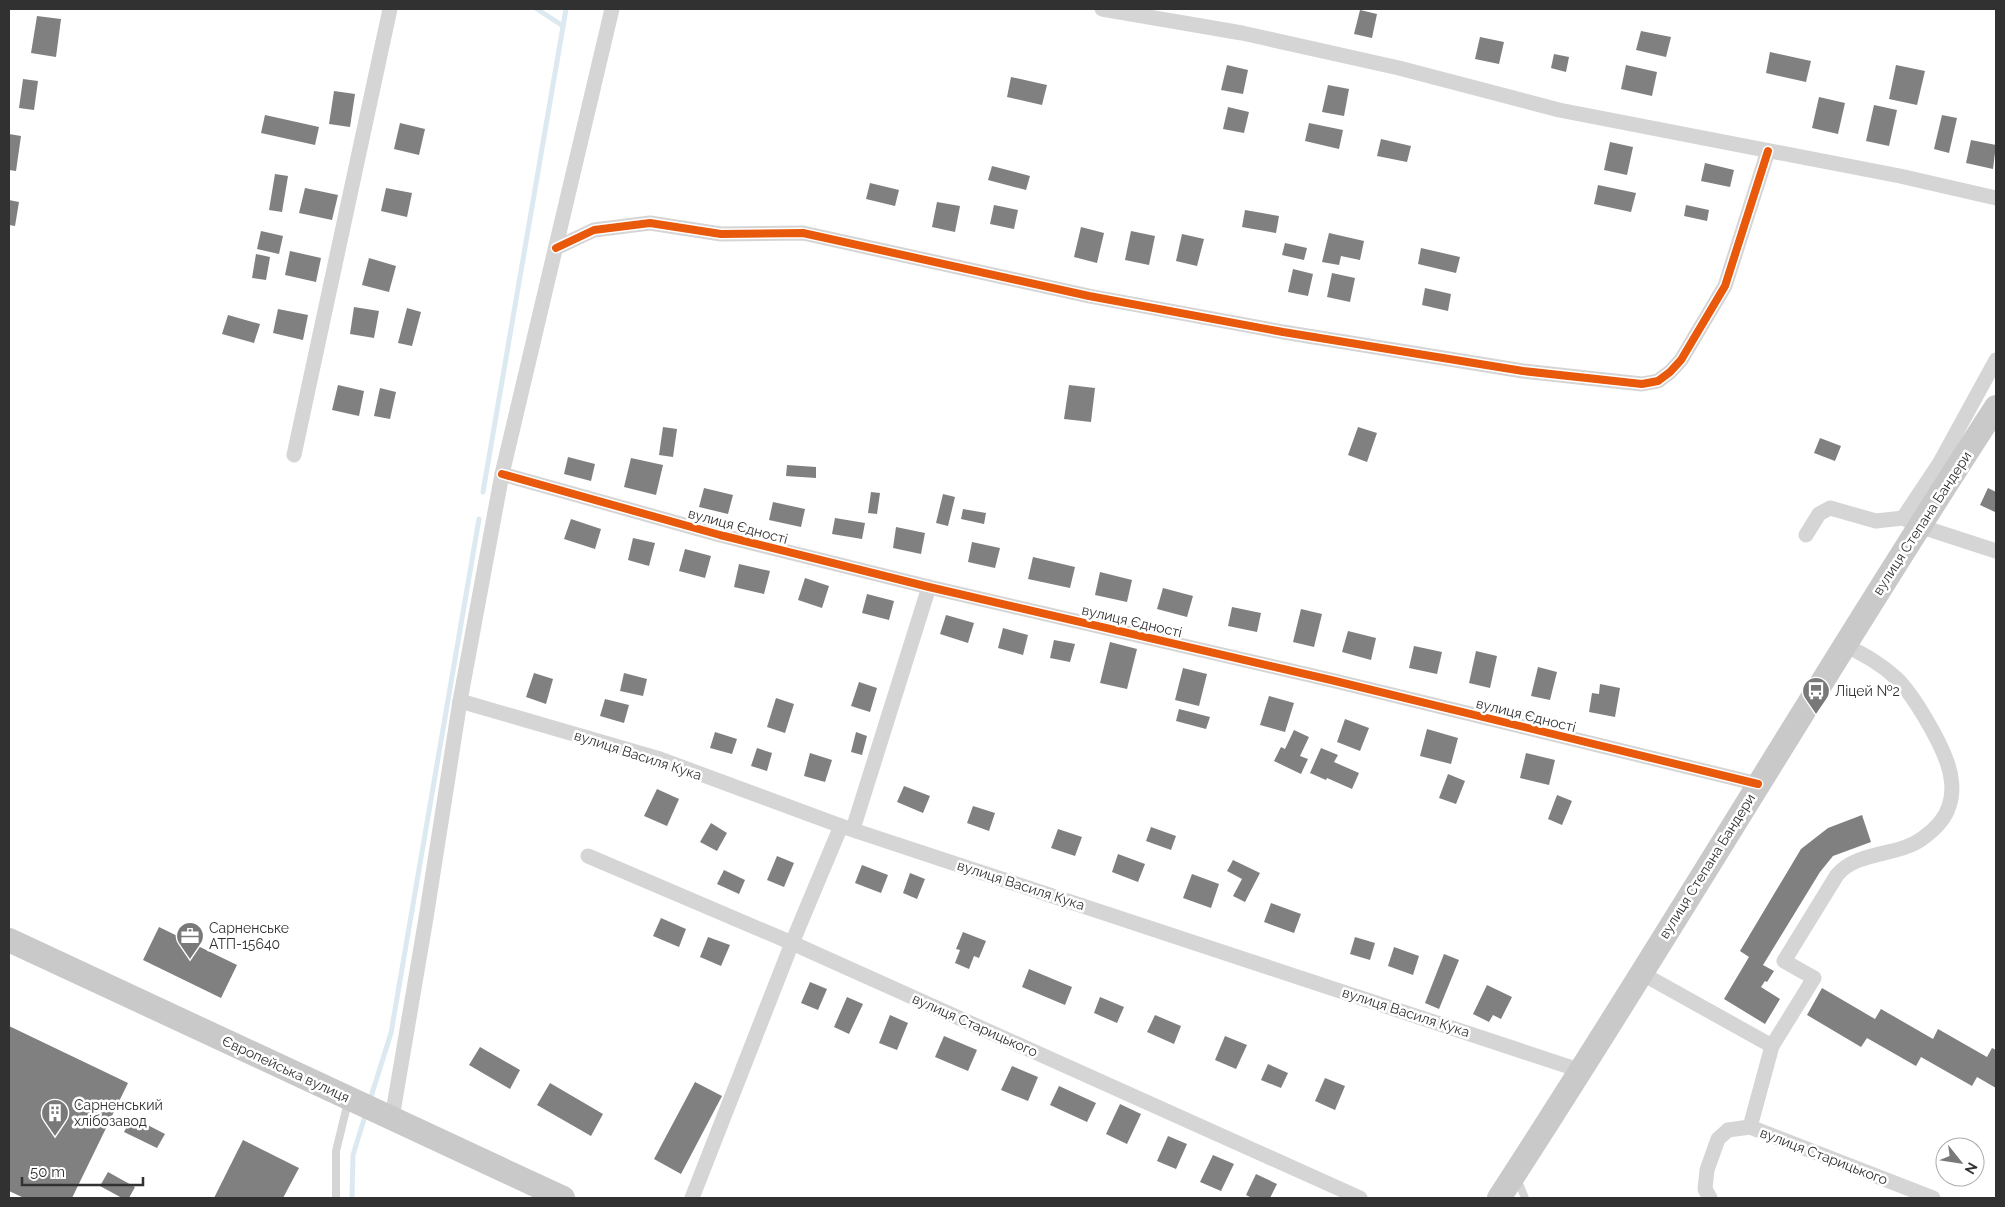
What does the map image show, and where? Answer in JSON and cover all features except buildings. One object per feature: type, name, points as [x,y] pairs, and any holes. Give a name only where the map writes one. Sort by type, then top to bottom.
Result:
[{"type":"main road","name":"вулиця Степана Бандери","points":[[1499,1198],[1582,1070],[1845,645],[1911,522],[1996,407]]},
{"type":"main road","name":"Європейська вулиця","points":[[9,940],[563,1198]]},
{"type":"street","points":[[294,455],[390,9]]},
{"type":"street","points":[[370,1108],[426,918],[460,701],[502,474],[612,9]]},
{"type":"street","points":[[1102,9],[1242,33],[1399,68],[1559,110],[1996,198]]},
{"type":"street","points":[[556,248],[594,230],[650,223],[720,234],[803,233],[1089,296],[1283,332],[1523,371],[1642,384],[1658,381],[1681,360],[1725,286],[1740,246],[1768,151]]},
{"type":"street","points":[[1911,522],[1939,464],[1996,360]]},
{"type":"street","name":"вулиця Єдності","points":[[502,474],[720,535],[929,587],[1331,680],[1758,784]]},
{"type":"street","points":[[1806,535],[1819,514],[1830,508],[1876,522],[1911,522],[1996,551]]},
{"type":"street","points":[[692,1198],[792,943],[847,827],[929,587]]},
{"type":"street","points":[[1750,1127],[1772,1046],[1814,978],[1784,961],[1837,875],[1842,869],[1864,859],[1879,853],[1906,847],[1921,840],[1937,826],[1950,806],[1952,782],[1947,761],[1914,700],[1898,679],[1877,661],[1845,645]]},
{"type":"street","name":"вулиця Василя Кука","points":[[460,701],[660,759],[847,827],[1582,1070]]},
{"type":"street","name":"вулиця Старицького","points":[[588,856],[792,943],[1360,1198]]},
{"type":"street","points":[[1642,974],[1772,1046]]},
{"type":"street","name":"вулиця Старицького","points":[[1710,1198],[1705,1189],[1707,1170],[1718,1139],[1728,1130],[1750,1127],[1933,1198]]},
{"type":"lane","points":[[336,1198],[336,1151],[370,1108]]},
{"type":"lane","points":[[1515,1174],[1525,1198]]},
{"type":"waterway","points":[[537,9],[563,26]]},
{"type":"waterway","points":[[483,492],[566,9]]},
{"type":"waterway","points":[[370,1100],[391,1033],[479,519]]},
{"type":"waterway","points":[[352,1198],[353,1155],[366,1113]]},
{"type":"cycle path","points":[[556,248],[594,230],[650,223],[721,234],[803,233],[1089,296],[1283,332],[1523,371],[1642,384],[1658,381],[1681,360],[1725,286],[1768,151]]},
{"type":"cycle path","points":[[502,474],[720,535],[929,587],[1331,680],[1758,784]]},
{"type":"place","name":"Ліцей №2","points":[[1816,715]]},
{"type":"place","name":"Сарненське АТП-15640","points":[[190,960]]},
{"type":"place","name":"Сарненський хлібозавод","points":[[55,1137]]}]
